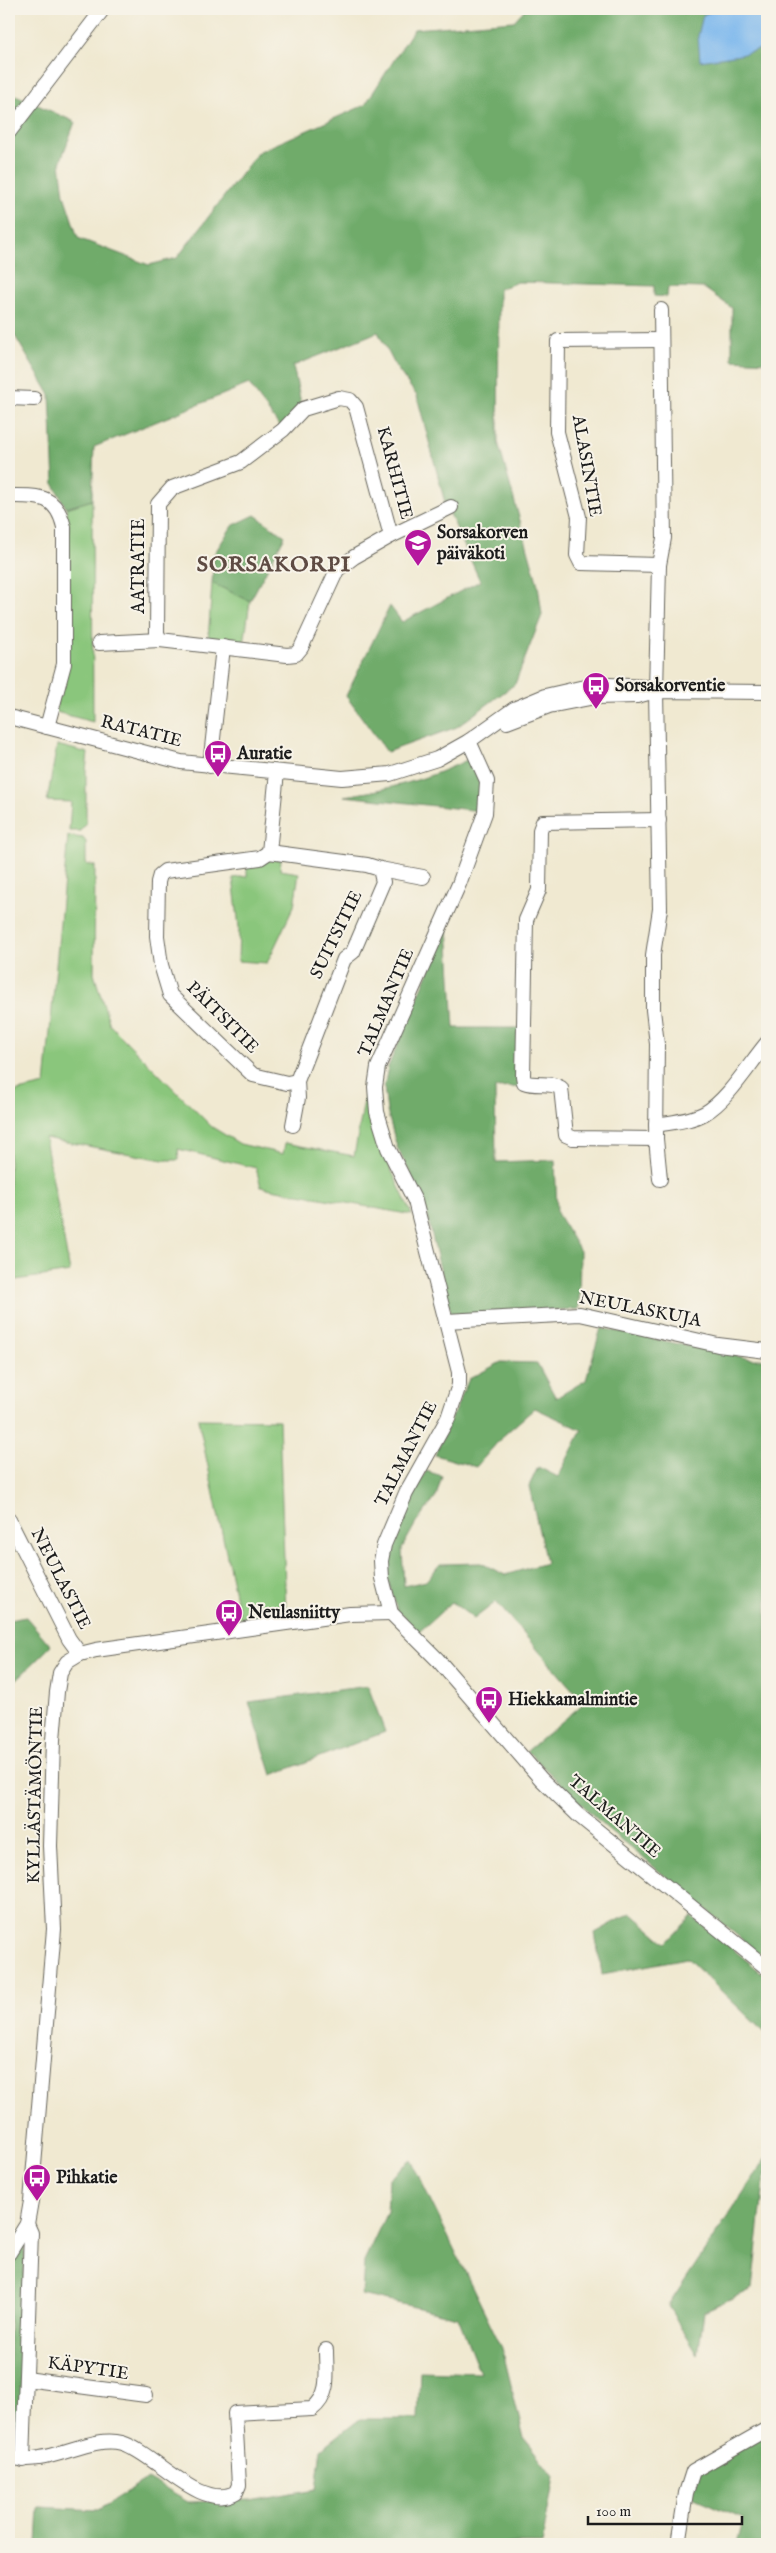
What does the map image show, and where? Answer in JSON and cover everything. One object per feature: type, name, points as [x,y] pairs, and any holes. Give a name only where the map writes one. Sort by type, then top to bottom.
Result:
[{"type":"street","points":[[9,132],[103,9]]},
{"type":"street","points":[[660,1179],[656,1132],[653,955],[660,909],[656,691],[659,565],[664,538],[664,472],[661,450],[661,310]]},
{"type":"street","name":"ALASINTIE","points":[[659,565],[581,563],[577,555],[579,517],[557,432],[558,341],[661,340]]},
{"type":"street","points":[[9,398],[34,399]]},
{"type":"street","name":"AATRATIE","points":[[160,640],[157,633],[158,504],[172,488],[241,462],[283,430],[303,409],[340,398],[350,400]]},
{"type":"street","name":"KARHITIE","points":[[222,647],[287,655],[296,654],[301,648],[337,570],[354,557],[391,536],[356,407],[350,400]]},
{"type":"street","points":[[9,496],[36,496],[51,501],[61,514],[64,527],[64,664],[47,727]]},
{"type":"street","points":[[391,536],[451,507]]},
{"type":"street","points":[[99,643],[160,640],[222,647],[210,766]]},
{"type":"street","name":"RATATIE","points":[[9,716],[181,762],[342,778],[390,774],[437,759],[469,741],[514,709],[545,696],[567,690],[610,685],[647,687],[656,691],[767,692]]},
{"type":"street","name":"TALMANTIE","points":[[469,741],[487,781],[485,813],[459,884],[378,1066],[375,1088],[376,1112],[388,1148],[415,1200],[459,1372],[459,1385],[448,1418],[406,1493],[384,1545],[381,1561],[382,1578],[392,1613],[438,1660],[541,1779],[578,1815],[767,1968]]},
{"type":"street","points":[[269,852],[277,772]]},
{"type":"street","points":[[659,820],[543,822],[540,830],[539,890],[526,920],[524,1082],[530,1085],[556,1085],[561,1088],[564,1095],[564,1129],[566,1135],[573,1138],[656,1132],[706,1113],[720,1101],[767,1043]]},
{"type":"street","name":"SUITSITIE","points":[[269,852],[367,865],[380,869],[383,882],[353,952],[344,959],[296,1081],[298,1098],[293,1126]]},
{"type":"street","name":"PÄITSITIE","points":[[269,852],[260,858],[165,871],[160,874],[158,882],[157,936],[161,964],[170,995],[253,1074],[287,1083],[296,1081]]},
{"type":"street","points":[[380,869],[423,878]]},
{"type":"street","name":"NEULASKUJA","points":[[446,1321],[580,1314],[718,1345],[767,1351]]},
{"type":"street","name":"NEULASTIE","points":[[9,1520],[69,1639],[80,1654]]},
{"type":"street","name":"KYLLÄSTÄMÖNTIE","points":[[9,2253],[27,2224],[31,2202],[54,1929],[50,1846],[57,1692],[60,1673],[67,1662],[80,1654],[96,1650],[350,1614],[392,1613]]},
{"type":"street","points":[[23,2460],[31,2233],[27,2224]]},
{"type":"street","points":[[9,2458],[23,2460],[40,2458],[102,2443],[114,2442],[134,2449],[200,2492],[220,2498],[230,2496],[236,2492],[238,2485],[235,2413],[312,2409],[320,2403],[324,2396],[326,2350]]},
{"type":"street","name":"KÄPYTIE","points":[[26,2379],[146,2395]]},
{"type":"street","points":[[678,2544],[686,2493],[693,2471],[767,2429]]},
{"type":"green space","points":[[525,9],[717,9],[703,15],[763,49],[767,47],[767,362],[732,360],[732,308],[704,288],[668,287],[667,297],[654,296],[654,286],[518,282],[499,289],[498,442],[538,585],[542,615],[515,684],[457,727],[387,752],[346,696],[390,606],[402,622],[480,581],[445,503],[417,396],[396,367],[378,332],[293,366],[302,408],[282,430],[249,384],[94,447],[92,500],[66,508],[54,485],[50,395],[9,326],[9,92],[75,122],[60,163],[64,195],[78,238],[149,265],[177,258],[258,152],[365,105],[414,29],[514,21]]},
{"type":"green space","points":[[92,500],[93,722],[56,712],[69,526],[66,508]]},
{"type":"green space","points":[[255,515],[285,536],[250,601],[212,583],[214,554],[232,526]]},
{"type":"green space","points":[[212,583],[250,601],[244,645],[208,641]]},
{"type":"green space","points":[[57,745],[88,753],[86,824],[80,831],[69,831],[71,802],[47,801]]},
{"type":"green space","points":[[469,759],[472,760],[482,777],[481,811],[344,796],[408,783],[438,773]]},
{"type":"green space","points":[[68,836],[83,838],[86,842],[86,864],[95,866],[94,974],[110,1025],[212,1127],[240,1144],[283,1154],[285,1143],[354,1156],[368,1079],[372,1122],[383,1152],[412,1215],[261,1187],[256,1168],[178,1149],[179,1160],[163,1160],[45,1138],[70,1272],[9,1281],[9,1093],[45,1085]]},
{"type":"green space","points":[[268,858],[281,859],[280,870],[299,873],[294,906],[267,963],[238,961],[239,927],[233,878],[247,876],[247,866]]},
{"type":"green space","points":[[448,927],[454,1028],[519,1028],[519,1087],[495,1088],[496,1162],[555,1160],[557,1213],[580,1251],[579,1309],[451,1314],[424,1202],[397,1147],[387,1111],[384,1087],[388,1067]]},
{"type":"green space","points":[[601,1328],[752,1359],[767,1359],[767,1960],[603,1825],[527,1751],[584,1703],[496,1602],[474,1619],[452,1602],[419,1632],[397,1610],[388,1579],[386,1561],[401,1517],[426,1471],[442,1476],[436,1497],[416,1523],[402,1548],[404,1586],[426,1581],[440,1564],[481,1563],[505,1575],[546,1563],[529,1486],[538,1467],[558,1477],[582,1430],[535,1408],[503,1436],[476,1467],[435,1455],[469,1379],[501,1362],[537,1363],[556,1398],[586,1380]]},
{"type":"green space","points":[[198,1419],[279,1420],[286,1614],[240,1618]]},
{"type":"green space","points":[[26,1617],[51,1646],[11,1685],[9,1678],[9,1620]]},
{"type":"green space","points":[[368,1686],[385,1732],[272,1775],[249,1702]]},
{"type":"green space","points":[[631,1913],[666,1943],[692,1916],[767,1977],[767,2035],[687,1958],[602,1974],[595,1933]]},
{"type":"green space","points":[[767,2157],[767,2173],[765,2173],[752,2289],[704,2311],[698,2355],[668,2306]]},
{"type":"green space","points":[[411,2160],[502,2348],[524,2438],[554,2477],[542,2544],[37,2544],[39,2507],[98,2510],[148,2479],[188,2502],[251,2500],[316,2489],[321,2449],[360,2419],[418,2419],[420,2371],[480,2373],[458,2317],[362,2295],[364,2261],[387,2212],[389,2178]]},
{"type":"green space","points":[[25,2240],[21,2456],[9,2455],[9,2266]]},
{"type":"green space","points":[[767,2432],[767,2544],[736,2544],[743,2518],[692,2496],[699,2472]]},
{"type":"water","points":[[717,9],[767,9],[767,47],[740,55],[700,61],[698,36],[703,15]]},
{"type":"place","name":"Sorsakorven päiväkoti","points":[[418,567]]},
{"type":"place","name":"Sorsakorventie","points":[[596,710]]},
{"type":"place","name":"Auratie","points":[[218,778]]},
{"type":"place","name":"Neulasniitty","points":[[229,1637]]},
{"type":"place","name":"Hiekkamalmintie","points":[[489,1724]]},
{"type":"place","name":"Pihkatie","points":[[37,2202]]},
{"type":"district","name":"SORSAKORPI","points":[[274,565]]}]
